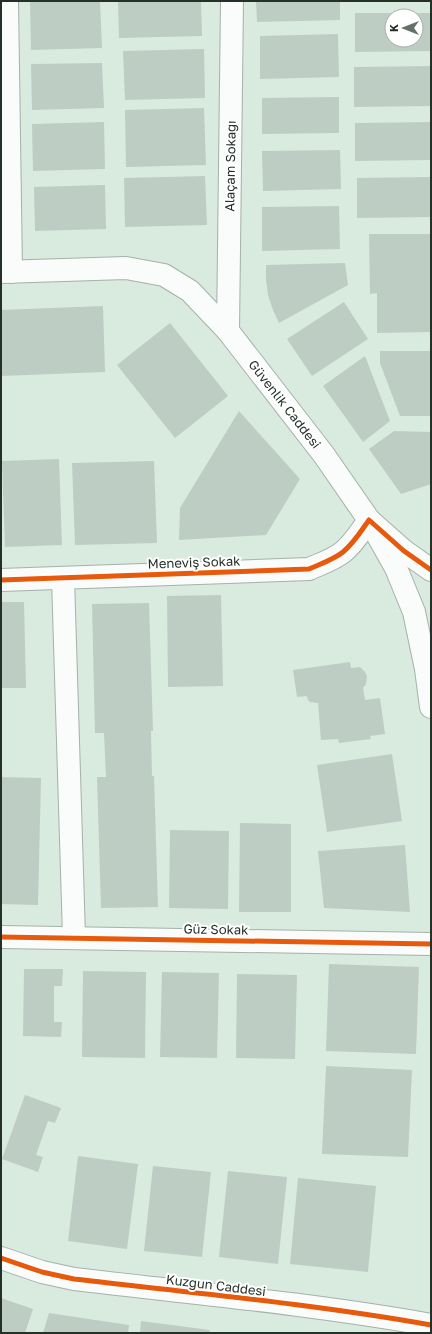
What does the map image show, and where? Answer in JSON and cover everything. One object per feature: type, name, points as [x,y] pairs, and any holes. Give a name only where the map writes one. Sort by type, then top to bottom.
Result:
[{"type":"street","points":[[6,272],[7,1]]},
{"type":"street","name":"Alaçam Sokağı","points":[[228,331],[232,1]]},
{"type":"street","name":"Güvenlik Caddesi","points":[[6,272],[126,268],[164,275],[190,291],[228,331],[324,455],[369,520],[396,568],[414,612],[429,670],[431,707]]},
{"type":"street","points":[[369,520],[420,564],[431,570]]},
{"type":"street","name":"Meneviş Sokak","points":[[1,580],[309,569],[331,560],[343,552],[356,539],[369,520]]},
{"type":"street","points":[[63,578],[74,937]]},
{"type":"street","name":"Güz Sokak","points":[[1,937],[431,944]]},
{"type":"street","name":"Kuzgun Caddesi","points":[[1,1258],[42,1272],[74,1279],[318,1308],[431,1325]]},
{"type":"building","points":[[30,1],[100,1],[102,48],[31,50]]},
{"type":"building","points":[[118,1],[201,1],[202,36],[119,38]]},
{"type":"building","points":[[256,1],[340,1],[340,20],[257,22]]},
{"type":"building","points":[[355,13],[384,13],[384,48],[424,48],[424,13],[431,13],[431,51],[355,52]]},
{"type":"building","points":[[338,34],[339,77],[260,79],[260,36]]},
{"type":"building","points":[[204,49],[205,98],[125,100],[123,51]]},
{"type":"building","points":[[102,63],[104,108],[32,110],[31,64]]},
{"type":"building","points":[[431,66],[431,106],[354,107],[354,67]]},
{"type":"building","points":[[339,97],[339,133],[262,134],[262,98]]},
{"type":"building","points":[[204,108],[206,165],[126,167],[125,110]]},
{"type":"building","points":[[104,122],[105,169],[33,171],[32,124]]},
{"type":"building","points":[[431,122],[431,160],[355,161],[355,123]]},
{"type":"building","points":[[340,150],[341,189],[263,191],[262,151]]},
{"type":"building","points":[[205,176],[207,225],[125,227],[124,178]]},
{"type":"building","points":[[431,177],[431,217],[357,218],[357,178]]},
{"type":"building","points":[[105,185],[106,229],[35,231],[34,187]]},
{"type":"building","points":[[339,206],[340,249],[262,251],[262,207]]},
{"type":"building","points":[[369,234],[431,234],[431,332],[377,333],[377,293],[370,294]]},
{"type":"building","points":[[345,263],[348,285],[279,323],[268,295],[266,265]]},
{"type":"building","points":[[344,302],[368,339],[312,376],[287,339]]},
{"type":"building","points":[[103,306],[105,372],[1,376],[1,310]]},
{"type":"building","points":[[170,323],[228,396],[175,438],[117,365]]},
{"type":"building","points":[[380,351],[431,351],[431,416],[400,416],[380,363]]},
{"type":"building","points":[[365,356],[390,421],[363,442],[323,386]]},
{"type":"building","points":[[239,411],[300,479],[266,535],[179,540],[180,508]]},
{"type":"building","points":[[394,431],[431,432],[431,484],[401,494],[369,449]]},
{"type":"building","points":[[59,459],[62,545],[5,547],[2,461]]},
{"type":"building","points":[[154,461],[157,543],[75,545],[72,463]]},
{"type":"building","points":[[221,595],[223,686],[168,687],[167,596]]},
{"type":"building","points":[[1,602],[24,602],[26,688],[1,688]]},
{"type":"building","points":[[149,603],[153,731],[151,731],[152,776],[154,776],[158,907],[101,908],[97,777],[106,777],[104,733],[95,733],[92,604]]},
{"type":"building","points":[[350,662],[351,668],[360,667],[367,676],[366,684],[363,688],[365,700],[380,698],[385,734],[370,736],[371,739],[339,743],[338,739],[321,740],[318,703],[310,702],[307,696],[297,697],[293,670]]},
{"type":"building","points":[[392,754],[402,821],[327,832],[317,765]]},
{"type":"building","points":[[1,777],[41,778],[38,905],[1,904]]},
{"type":"building","points":[[240,823],[291,824],[291,912],[239,912]]},
{"type":"building","points":[[170,830],[229,831],[228,909],[169,908]]},
{"type":"building","points":[[405,845],[410,912],[324,908],[318,851]]},
{"type":"building","points":[[329,964],[419,967],[416,1054],[326,1051]]},
{"type":"building","points":[[24,969],[63,969],[62,986],[54,986],[54,1022],[62,1022],[61,1037],[23,1036]]},
{"type":"building","points":[[83,971],[146,972],[145,1058],[82,1057]]},
{"type":"building","points":[[162,972],[219,973],[217,1058],[160,1057]]},
{"type":"building","points":[[237,974],[297,975],[295,1059],[236,1058]]},
{"type":"building","points":[[326,1066],[412,1070],[408,1157],[322,1154]]},
{"type":"building","points":[[25,1095],[61,1108],[55,1123],[48,1121],[36,1155],[43,1157],[38,1172],[2,1159]]},
{"type":"building","points":[[78,1156],[138,1164],[127,1249],[68,1241]]},
{"type":"building","points":[[153,1166],[211,1172],[202,1257],[144,1251]]},
{"type":"building","points":[[228,1171],[287,1177],[278,1264],[219,1257]]},
{"type":"building","points":[[298,1178],[376,1186],[368,1272],[290,1264]]},
{"type":"building","points":[[1,1298],[33,1309],[25,1333],[1,1333]]},
{"type":"building","points":[[49,1313],[129,1325],[128,1333],[43,1333]]},
{"type":"building","points":[[141,1321],[210,1330],[209,1333],[140,1333]]},
{"type":"cycle path","points":[[1,580],[309,569],[331,560],[343,552],[354,541],[369,520],[404,551],[431,570]]},
{"type":"cycle path","points":[[1,937],[431,944]]},
{"type":"cycle path","points":[[1,1258],[42,1272],[74,1279],[298,1305],[431,1325]]}]
